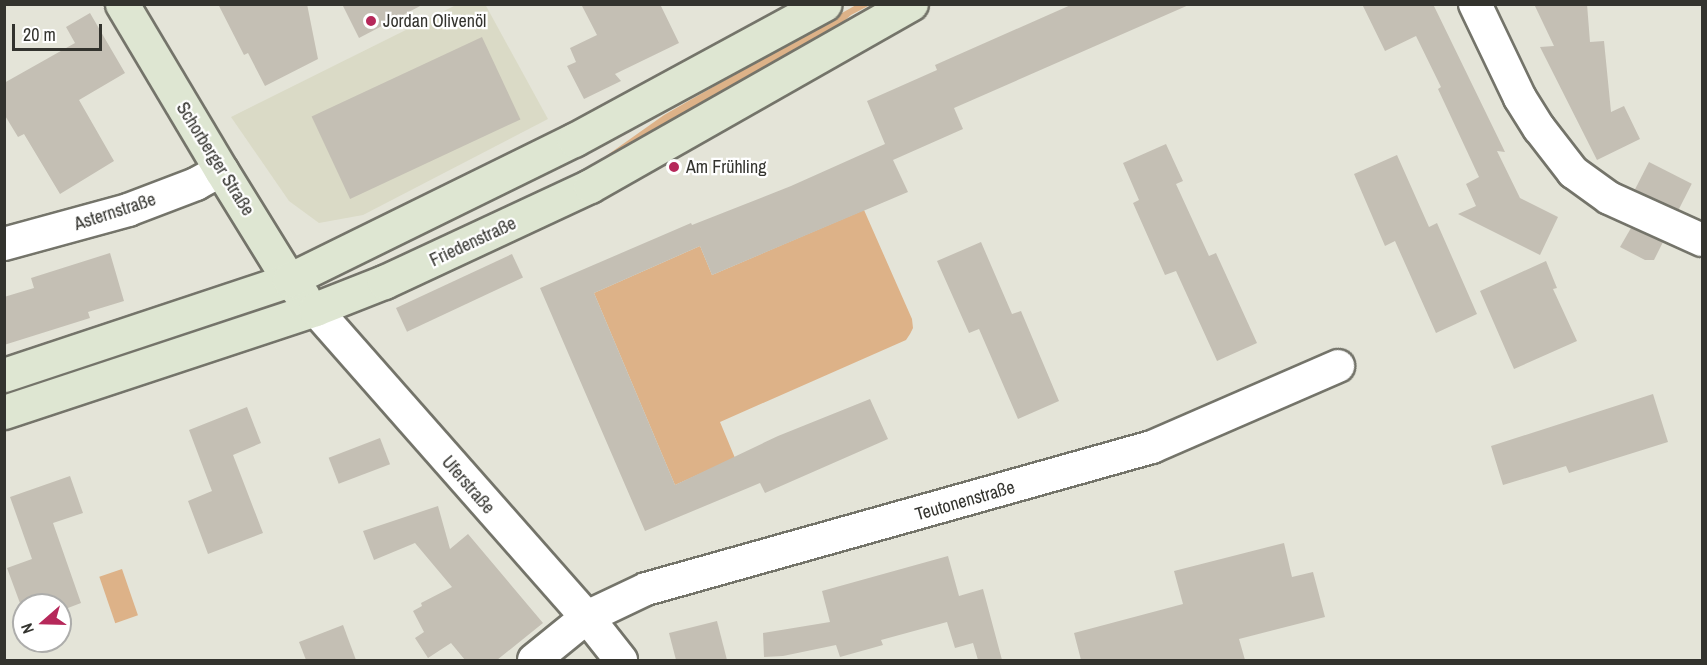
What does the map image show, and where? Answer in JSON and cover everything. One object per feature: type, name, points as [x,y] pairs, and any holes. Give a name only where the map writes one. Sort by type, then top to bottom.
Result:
[{"type":"main road","name":"Schorberger Straße","points":[[122,4],[290,280],[315,309]]},
{"type":"main road","points":[[4,375],[290,280],[574,140],[825,4]]},
{"type":"main road","name":"Friedenstraße","points":[[4,412],[315,309],[394,277],[590,186],[911,4]]},
{"type":"street","points":[[1475,4],[1520,98],[1551,145],[1573,172],[1609,198],[1702,240]]},
{"type":"street","name":"Asternstraße","points":[[4,244],[128,210],[196,184],[221,170]]},
{"type":"street","name":"Uferstraße","points":[[315,309],[587,618],[621,660]]},
{"type":"street","name":"Teutonenstraße","points":[[534,660],[587,618],[646,588],[1152,447],[1338,366]]},
{"type":"shaded area","points":[[485,4],[548,119],[363,215],[319,223],[289,201],[231,117],[456,5]]},
{"type":"shaded area","points":[[856,5],[870,5],[851,15],[815,47],[615,159],[606,156],[664,115]]},
{"type":"shaded area","points":[[864,210],[912,319],[913,328],[906,340],[720,422],[735,458],[675,485],[594,293],[700,246],[712,275]]},
{"type":"shaded area","points":[[122,569],[138,615],[115,623],[99,577]]},
{"type":"building","points":[[218,4],[307,4],[318,59],[265,86],[248,53],[244,55]]},
{"type":"building","name":"Jordan Olivenöl","points":[[342,4],[424,4],[359,38]]},
{"type":"building","points":[[581,4],[660,4],[679,43],[615,74],[621,81],[584,99],[567,66],[576,62],[570,48],[597,35]]},
{"type":"building","points":[[1073,4],[1191,4],[954,108],[963,129],[893,160],[908,192],[712,275],[700,246],[594,293],[675,485],[778,436],[870,399],[888,439],[765,493],[760,483],[645,531],[540,288],[691,223],[692,225],[791,186],[885,144],[867,101],[937,70],[935,65]]},
{"type":"building","points":[[1362,4],[1433,4],[1505,152],[1497,151],[1520,198],[1558,217],[1540,255],[1458,214],[1476,206],[1466,184],[1479,177],[1438,89],[1441,87],[1416,36],[1385,51]]},
{"type":"building","points":[[1534,4],[1587,4],[1590,42],[1604,41],[1611,112],[1624,106],[1640,139],[1597,160],[1540,47],[1554,46]]},
{"type":"building","points":[[90,13],[125,73],[79,100],[114,161],[60,194],[24,134],[18,137],[4,114],[4,83],[75,43],[66,27]]},
{"type":"building","points":[[482,37],[520,119],[350,199],[312,116]]},
{"type":"building","points":[[1166,144],[1183,181],[1176,184],[1209,256],[1216,253],[1257,343],[1217,361],[1176,271],[1165,275],[1133,203],[1139,200],[1123,163]]},
{"type":"building","points":[[1397,155],[1429,227],[1437,223],[1477,314],[1436,333],[1395,241],[1385,246],[1354,174]]},
{"type":"building","points":[[1649,162],[1692,184],[1678,211],[1635,190]]},
{"type":"building","points":[[1631,228],[1663,242],[1654,260],[1645,260],[1620,247]]},
{"type":"building","points":[[981,242],[1012,314],[1021,311],[1059,401],[1018,419],[979,329],[969,333],[937,261]]},
{"type":"building","points":[[110,253],[124,301],[88,312],[90,318],[4,345],[4,297],[34,288],[31,278]]},
{"type":"building","points":[[512,254],[523,278],[407,332],[396,308]]},
{"type":"building","points":[[1546,261],[1557,288],[1553,289],[1577,341],[1514,369],[1480,291]]},
{"type":"building","points":[[1653,394],[1668,442],[1569,473],[1566,466],[1503,485],[1491,446]]},
{"type":"building","points":[[247,407],[261,443],[233,455],[263,533],[208,554],[188,501],[212,491],[189,430]]},
{"type":"building","points":[[380,438],[390,464],[339,484],[329,458]]},
{"type":"building","points":[[70,476],[83,513],[53,523],[81,603],[72,606],[72,593],[16,593],[7,568],[32,559],[10,497]]},
{"type":"building","points":[[438,506],[450,549],[468,534],[543,623],[497,660],[465,660],[451,643],[428,658],[415,638],[424,632],[413,611],[422,606],[421,603],[452,587],[415,543],[374,560],[363,531]]},
{"type":"building","points":[[1284,543],[1292,577],[1313,572],[1325,617],[1239,639],[1245,660],[1081,660],[1074,633],[1183,604],[1174,571]]},
{"type":"building","points":[[948,556],[959,596],[983,589],[1002,660],[978,660],[973,643],[955,648],[947,622],[881,640],[883,645],[840,657],[836,645],[783,656],[764,657],[763,633],[830,622],[822,591]]},
{"type":"building","points":[[717,621],[727,660],[676,660],[669,633]]},
{"type":"building","points":[[343,625],[356,660],[306,660],[299,642]]},
{"type":"place","name":"Jordan Olivenöl","points":[[371,21]]},
{"type":"place","name":"Am Frühling","points":[[674,167]]}]
